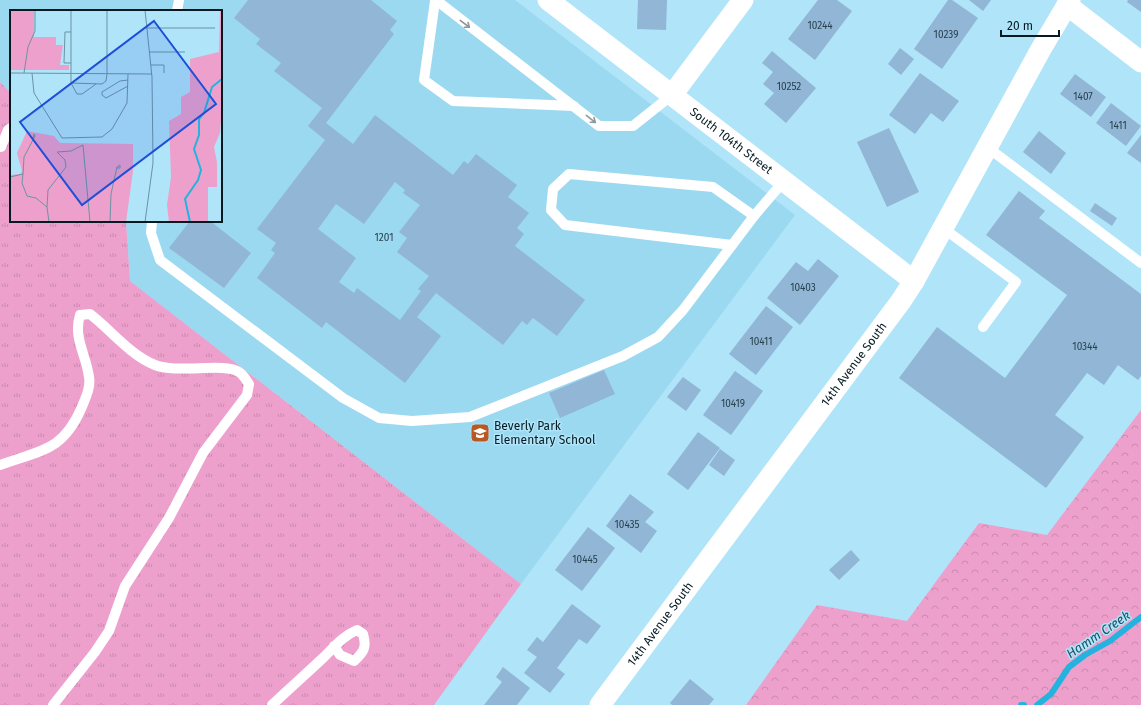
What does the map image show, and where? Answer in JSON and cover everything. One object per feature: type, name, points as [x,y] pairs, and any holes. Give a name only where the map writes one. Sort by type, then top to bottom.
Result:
[{"type":"street","name":"South 104th Street","points":[[548,0],[783,182],[914,281]]},
{"type":"street","points":[[672,95],[743,0]]},
{"type":"street","points":[[1068,3],[1141,62]]},
{"type":"street","name":"14th Avenue South","points":[[600,705],[896,308],[914,281],[1040,49],[1068,3]]},
{"type":"lane","points":[[177,10],[178,0]]},
{"type":"lane","points":[[574,106],[453,101],[424,80],[435,0],[574,106],[599,126],[633,126],[672,95]]},
{"type":"lane","points":[[0,147],[10,129]]},
{"type":"lane","points":[[0,147],[10,145]]},
{"type":"lane","points":[[987,147],[1141,263]]},
{"type":"lane","points":[[732,245],[565,225],[551,210],[553,189],[569,174],[713,187],[754,216]]},
{"type":"lane","points":[[152,222],[151,233],[160,260],[343,398],[380,418],[412,421],[470,417],[623,356],[658,337],[684,310],[754,216],[783,182]]},
{"type":"lane","points":[[943,228],[1016,282],[983,327]]},
{"type":"lane","points":[[0,465],[47,449],[66,436],[78,416],[88,394],[89,378],[78,340],[77,326],[80,315],[90,314],[140,356],[156,365],[195,369],[228,368],[240,372],[248,384],[247,395],[203,453],[169,518],[125,586],[109,631],[95,652],[53,705]]},
{"type":"lane","points":[[272,705],[334,646]]},
{"type":"shaded area","name":"Beverly Park Elementary School","points":[[0,0],[515,0],[795,215],[521,584],[130,281],[126,222],[222,222],[222,10],[10,10],[10,92],[0,82]]},
{"type":"green space","points":[[0,82],[10,92],[10,222],[126,222],[130,281],[521,584],[434,705],[0,705]]},
{"type":"green space","points":[[1141,410],[1141,705],[746,705],[817,605],[907,621],[979,523],[1047,535]]},
{"type":"building","points":[[248,0],[371,0],[397,21],[390,30],[394,34],[326,123],[353,144],[375,115],[453,175],[464,161],[468,164],[476,154],[517,185],[508,197],[529,213],[517,228],[524,234],[515,246],[585,300],[557,336],[533,318],[527,325],[522,321],[503,345],[436,293],[417,317],[441,336],[405,383],[326,322],[322,328],[257,278],[275,253],[271,250],[276,243],[257,229],[325,140],[308,126],[322,108],[274,71],[281,63],[256,44],[260,39],[234,18]],"holes":[[[395,182],[405,190],[403,193],[420,205],[399,232],[407,238],[397,252],[429,276],[418,289],[421,291],[400,320],[357,288],[354,293],[339,282],[356,258],[318,229],[336,204],[364,224]]]},
{"type":"building","points":[[638,0],[667,0],[666,30],[637,29]]},
{"type":"building","points":[[818,0],[837,0],[852,11],[815,60],[788,39]]},
{"type":"building","points":[[948,0],[952,0],[978,18],[942,69],[914,49]]},
{"type":"building","points":[[969,0],[991,0],[983,11]]},
{"type":"building","points":[[1128,0],[1141,0],[1141,12],[1127,2]]},
{"type":"building","points":[[900,48],[914,59],[901,75],[888,64]]},
{"type":"building","points":[[772,51],[816,88],[786,123],[764,104],[774,93],[763,84],[773,72],[762,63]]},
{"type":"building","points":[[920,73],[959,101],[943,122],[931,113],[915,134],[889,115]]},
{"type":"building","points":[[1075,74],[1106,97],[1091,117],[1060,94]]},
{"type":"building","points":[[1111,103],[1141,126],[1126,146],[1096,123]]},
{"type":"building","points":[[889,128],[919,192],[887,207],[857,142]]},
{"type":"building","points":[[1039,131],[1066,153],[1051,174],[1023,152]]},
{"type":"building","points":[[1141,135],[1141,163],[1127,153]]},
{"type":"building","points":[[1019,191],[1045,211],[1039,218],[1141,294],[1141,376],[1138,380],[1118,365],[1104,385],[1087,373],[1055,415],[1084,437],[1046,488],[899,378],[937,327],[1005,378],[1067,295],[986,235]]},
{"type":"building","points":[[1095,203],[1117,218],[1112,226],[1090,211]]},
{"type":"building","points":[[189,222],[211,222],[251,253],[224,288],[169,248]]},
{"type":"building","points":[[818,259],[839,276],[800,325],[767,298],[796,262],[808,271]]},
{"type":"building","points":[[766,306],[793,327],[756,375],[729,354]]},
{"type":"building","points":[[604,370],[615,394],[560,418],[549,393]]},
{"type":"building","points":[[735,371],[763,391],[731,435],[703,415]]},
{"type":"building","points":[[683,377],[701,390],[686,411],[667,397]]},
{"type":"building","points":[[698,432],[720,448],[688,490],[667,474]]},
{"type":"building","points":[[720,449],[735,460],[724,476],[709,465]]},
{"type":"building","points":[[630,494],[654,512],[645,522],[657,531],[641,553],[606,526]]},
{"type":"building","points":[[588,527],[615,548],[582,591],[555,570]]},
{"type":"building","points":[[851,550],[860,560],[839,580],[829,570]]},
{"type":"building","points":[[572,604],[601,626],[587,644],[579,639],[557,668],[565,674],[550,693],[524,673],[537,657],[527,650],[537,637],[543,642]]},
{"type":"building","points":[[503,667],[530,688],[517,705],[484,705],[502,682],[496,677]]},
{"type":"building","points":[[690,679],[714,699],[709,705],[672,705],[670,703]]},
{"type":"waterway","name":"Hamm Creek","points":[[1037,705],[1051,694],[1069,667],[1085,655],[1110,641],[1141,617]]},
{"type":"place","name":"Beverly Park Elementary School","points":[[480,433]]}]
